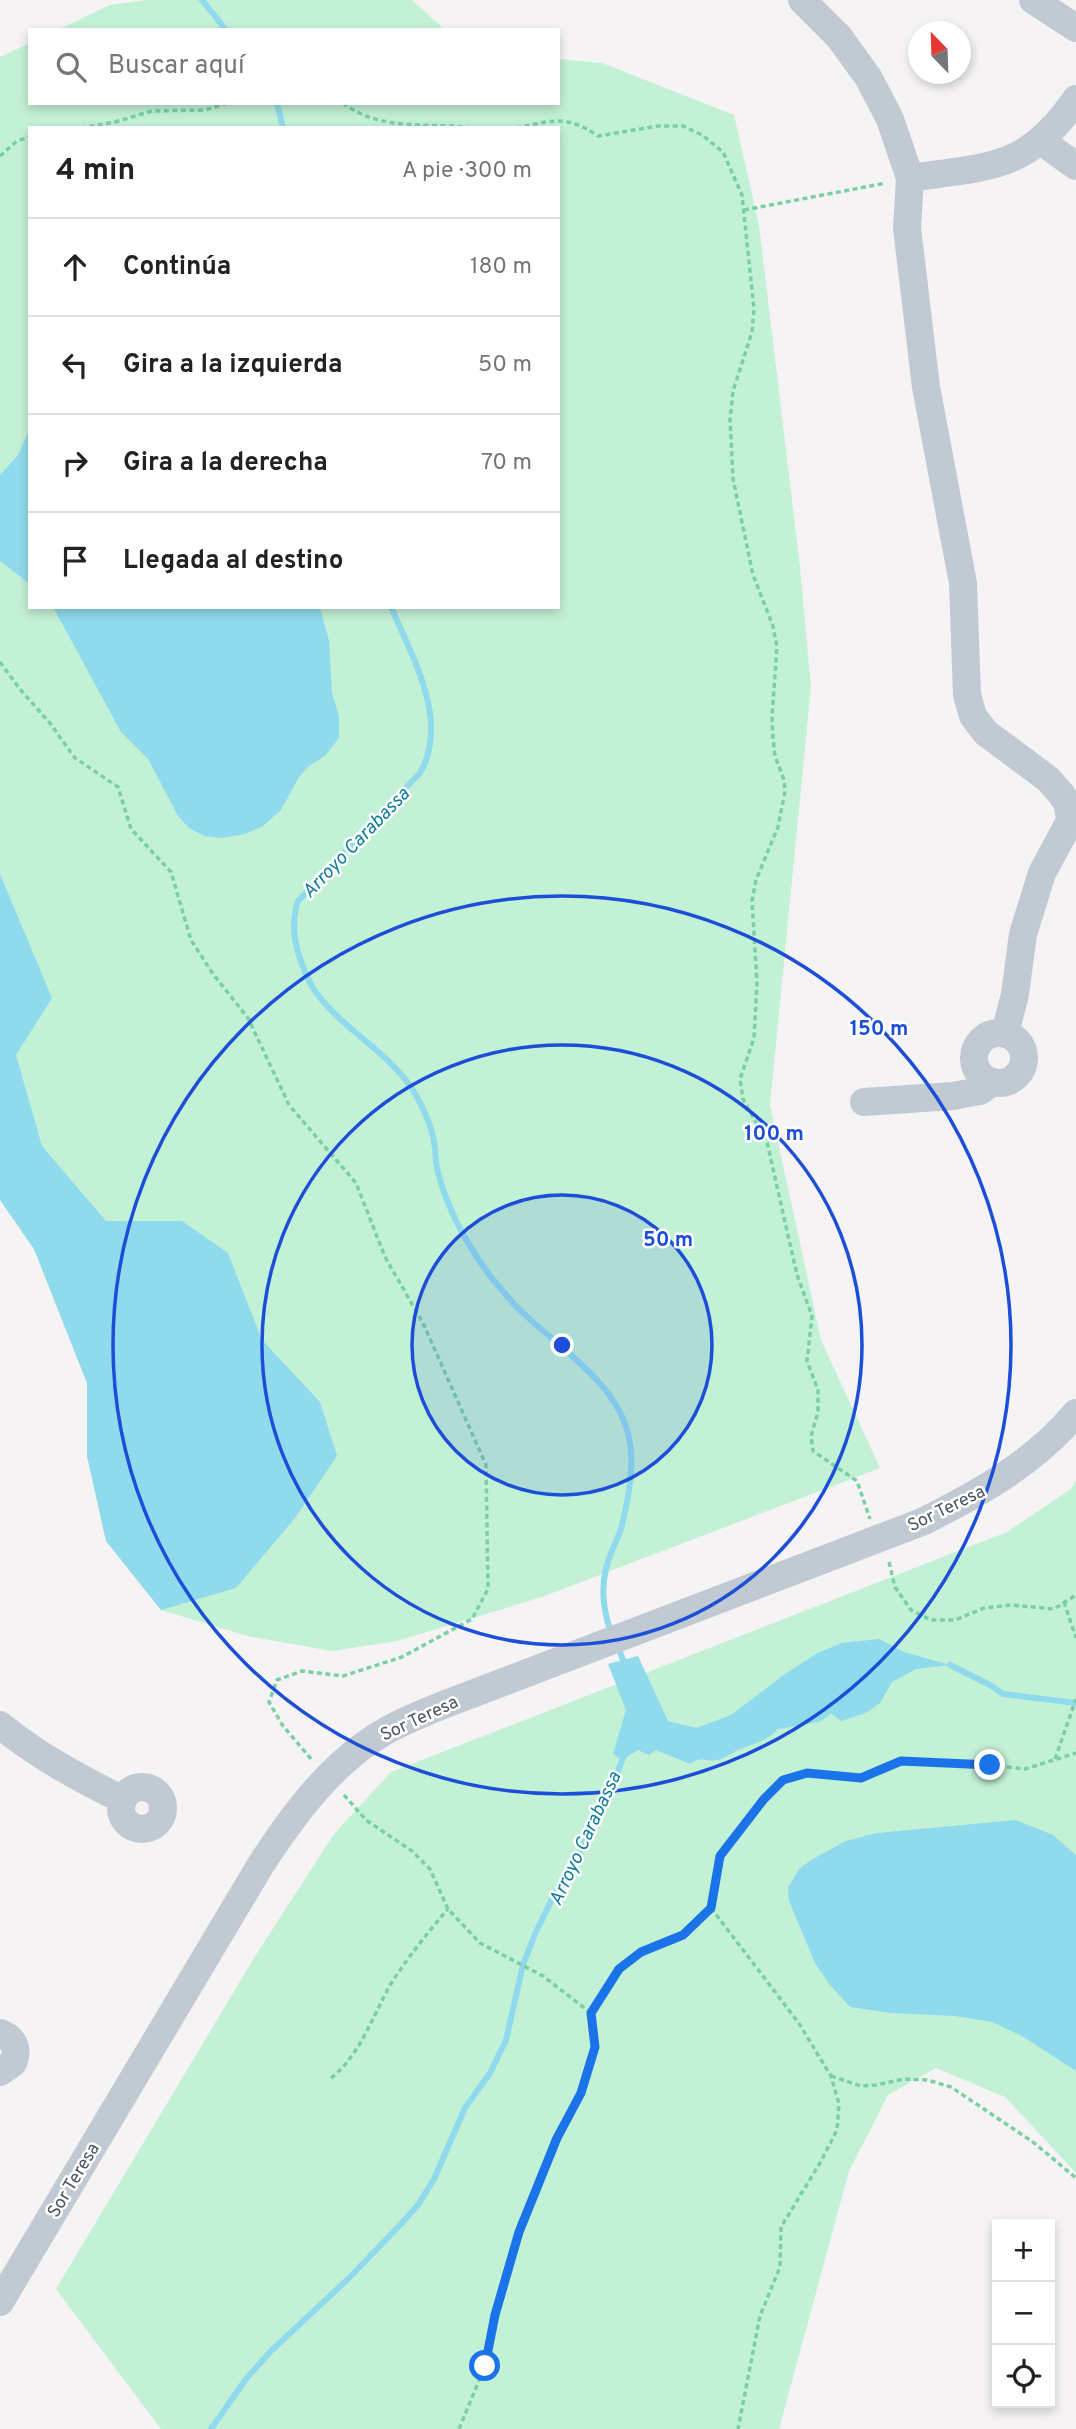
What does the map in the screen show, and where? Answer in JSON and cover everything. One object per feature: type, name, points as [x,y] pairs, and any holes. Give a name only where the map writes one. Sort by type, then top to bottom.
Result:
[{"type":"street","points":[[802,0],[839,37],[868,77],[890,120],[910,178],[907,228],[926,387],[964,583],[967,695],[973,716],[986,733],[1048,779],[1062,795],[1070,821],[1042,873],[1023,934],[1015,995],[1005,1033],[986,1037],[975,1052],[974,1062],[978,1071],[993,1082],[980,1091],[953,1096],[863,1102]]},
{"type":"street","points":[[1033,0],[1076,28]]},
{"type":"street","points":[[910,178],[992,166],[1015,159],[1059,124],[1076,99]]},
{"type":"street","points":[[1041,141],[1076,166]]},
{"type":"street","name":"Sor Teresa","points":[[0,2302],[288,1822],[312,1794],[359,1749],[383,1732],[443,1705],[922,1522],[1007,1476],[1038,1451],[1076,1413]]},
{"type":"street","points":[[0,1725],[61,1769],[123,1800]]},
{"type":"street","points":[[0,2032],[11,2039],[16,2051],[13,2063],[0,2072]]},
{"type":"path","points":[[92,126],[152,111],[205,110],[221,105]]},
{"type":"path","points":[[346,105],[362,116],[410,126]]},
{"type":"path","points":[[526,126],[558,120],[577,123],[598,136],[658,126],[683,126],[702,135],[723,152],[742,195],[754,309],[752,332],[733,390],[730,419],[733,480],[753,575],[773,626],[777,647],[773,738],[785,792],[778,827],[756,880],[752,901],[757,983],[754,1038],[740,1079],[743,1099],[767,1142],[797,1275],[812,1316],[807,1361],[818,1390],[818,1412],[811,1436],[813,1451],[857,1481],[870,1519]]},
{"type":"path","points":[[0,156],[17,141],[28,138]]},
{"type":"path","points":[[744,210],[910,178]]},
{"type":"path","points":[[0,662],[75,758],[118,787],[131,829],[171,872],[191,940],[213,974],[248,1018],[289,1105],[356,1183],[385,1257],[423,1323],[486,1465],[488,1589],[472,1619],[402,1657],[342,1676],[302,1671],[277,1680],[269,1702],[283,1726],[313,1762]]},
{"type":"path","points":[[889,1562],[895,1587],[911,1610],[931,1620],[955,1620],[984,1608],[1011,1605],[1054,1609],[1076,1595]]},
{"type":"path","points":[[1064,1602],[1076,1638]]},
{"type":"path","points":[[1055,1759],[1076,1699]]},
{"type":"path","points":[[459,2429],[485,2366],[495,2315],[519,2232],[557,2138],[581,2093],[595,2047],[591,2013],[619,1969],[641,1952],[683,1935],[711,1908],[720,1856],[764,1799],[783,1780],[807,1773],[861,1778],[901,1761],[1025,1769],[1076,1753]]},
{"type":"path","points":[[340,1791],[366,1820],[412,1851],[430,1869],[448,1909],[480,1943],[543,1976],[591,2013]]},
{"type":"path","points":[[711,1908],[799,2022],[831,2076],[839,2104],[837,2130],[781,2227],[780,2267],[760,2316],[738,2429]]},
{"type":"path","points":[[331,2078],[350,2061],[391,1984],[418,1943],[448,1909]]},
{"type":"path","points":[[831,2076],[862,2086],[904,2079],[926,2080],[951,2087],[1033,2143],[1076,2178]]},
{"type":"green space","points":[[147,0],[412,0],[443,28],[61,28],[110,5]]},
{"type":"green space","points":[[28,44],[28,105],[560,105],[560,59],[602,63],[734,115],[759,225],[800,567],[811,687],[770,1105],[821,1340],[880,1468],[542,1597],[397,1641],[332,1651],[247,1636],[161,1610],[106,1541],[87,1456],[87,1383],[34,1249],[0,1200],[0,57]]},
{"type":"green space","points":[[1076,1481],[1076,2173],[1005,2097],[936,2068],[888,2095],[849,2171],[779,2429],[161,2429],[56,2289],[254,1958],[334,1834],[391,1772],[1007,1532],[1071,1489]]},
{"type":"water","points":[[28,432],[28,582],[0,561],[0,475],[18,455]]},
{"type":"water","points":[[54,609],[321,609],[329,641],[332,693],[339,716],[339,738],[325,756],[309,766],[299,777],[281,810],[263,826],[245,834],[222,838],[204,836],[189,828],[178,816],[148,759],[121,732]]},
{"type":"water","points":[[0,874],[52,998],[16,1055],[42,1146],[106,1221],[182,1221],[228,1253],[262,1340],[320,1402],[337,1456],[295,1518],[236,1588],[161,1610],[106,1541],[87,1456],[87,1383],[34,1249],[0,1200]]},
{"type":"water","points":[[879,1639],[904,1652],[950,1665],[916,1669],[892,1682],[880,1703],[866,1713],[841,1721],[831,1713],[821,1721],[778,1729],[764,1740],[713,1761],[698,1760],[690,1764],[656,1750],[649,1755],[638,1750],[622,1760],[613,1754],[626,1710],[608,1664],[638,1656],[668,1721],[696,1728],[731,1715],[816,1654],[841,1643]]},
{"type":"water","points":[[1016,1820],[1053,1835],[1076,1855],[1076,2071],[1022,2036],[992,2022],[850,2007],[815,1963],[789,1901],[788,1888],[799,1869],[846,1841],[877,1833]]},
{"type":"waterway","name":"Arroyo Carabassa","points":[[202,0],[224,28]]},
{"type":"waterway","name":"Arroyo Carabassa","points":[[277,105],[283,126]]},
{"type":"waterway","name":"Arroyo Carabassa","points":[[392,609],[425,689],[431,732],[428,753],[420,773],[298,901],[294,920],[296,945],[315,991],[340,1019],[395,1068],[417,1097],[431,1131],[437,1168],[446,1197],[458,1225],[482,1265],[519,1309],[596,1379],[620,1412],[630,1441],[631,1465],[622,1525],[604,1577],[604,1601],[611,1632]]},
{"type":"waterway","name":"Arroyo Carabassa","points":[[617,1645],[626,1667]]},
{"type":"waterway","points":[[950,1665],[1003,1694],[1076,1703]]},
{"type":"waterway","name":"Arroyo Carabassa","points":[[211,2429],[246,2379],[271,2351],[349,2278],[401,2224],[418,2205],[434,2179],[465,2108],[490,2073],[506,2040],[523,1965],[535,1934],[609,1793],[625,1753]]},
{"type":"route","points":[[485,2366],[495,2315],[519,2232],[557,2138],[581,2093],[595,2047],[591,2013],[619,1969],[641,1952],[683,1935],[711,1908],[720,1856],[764,1799],[783,1780],[807,1773],[861,1778],[901,1761],[990,1765]]}]
